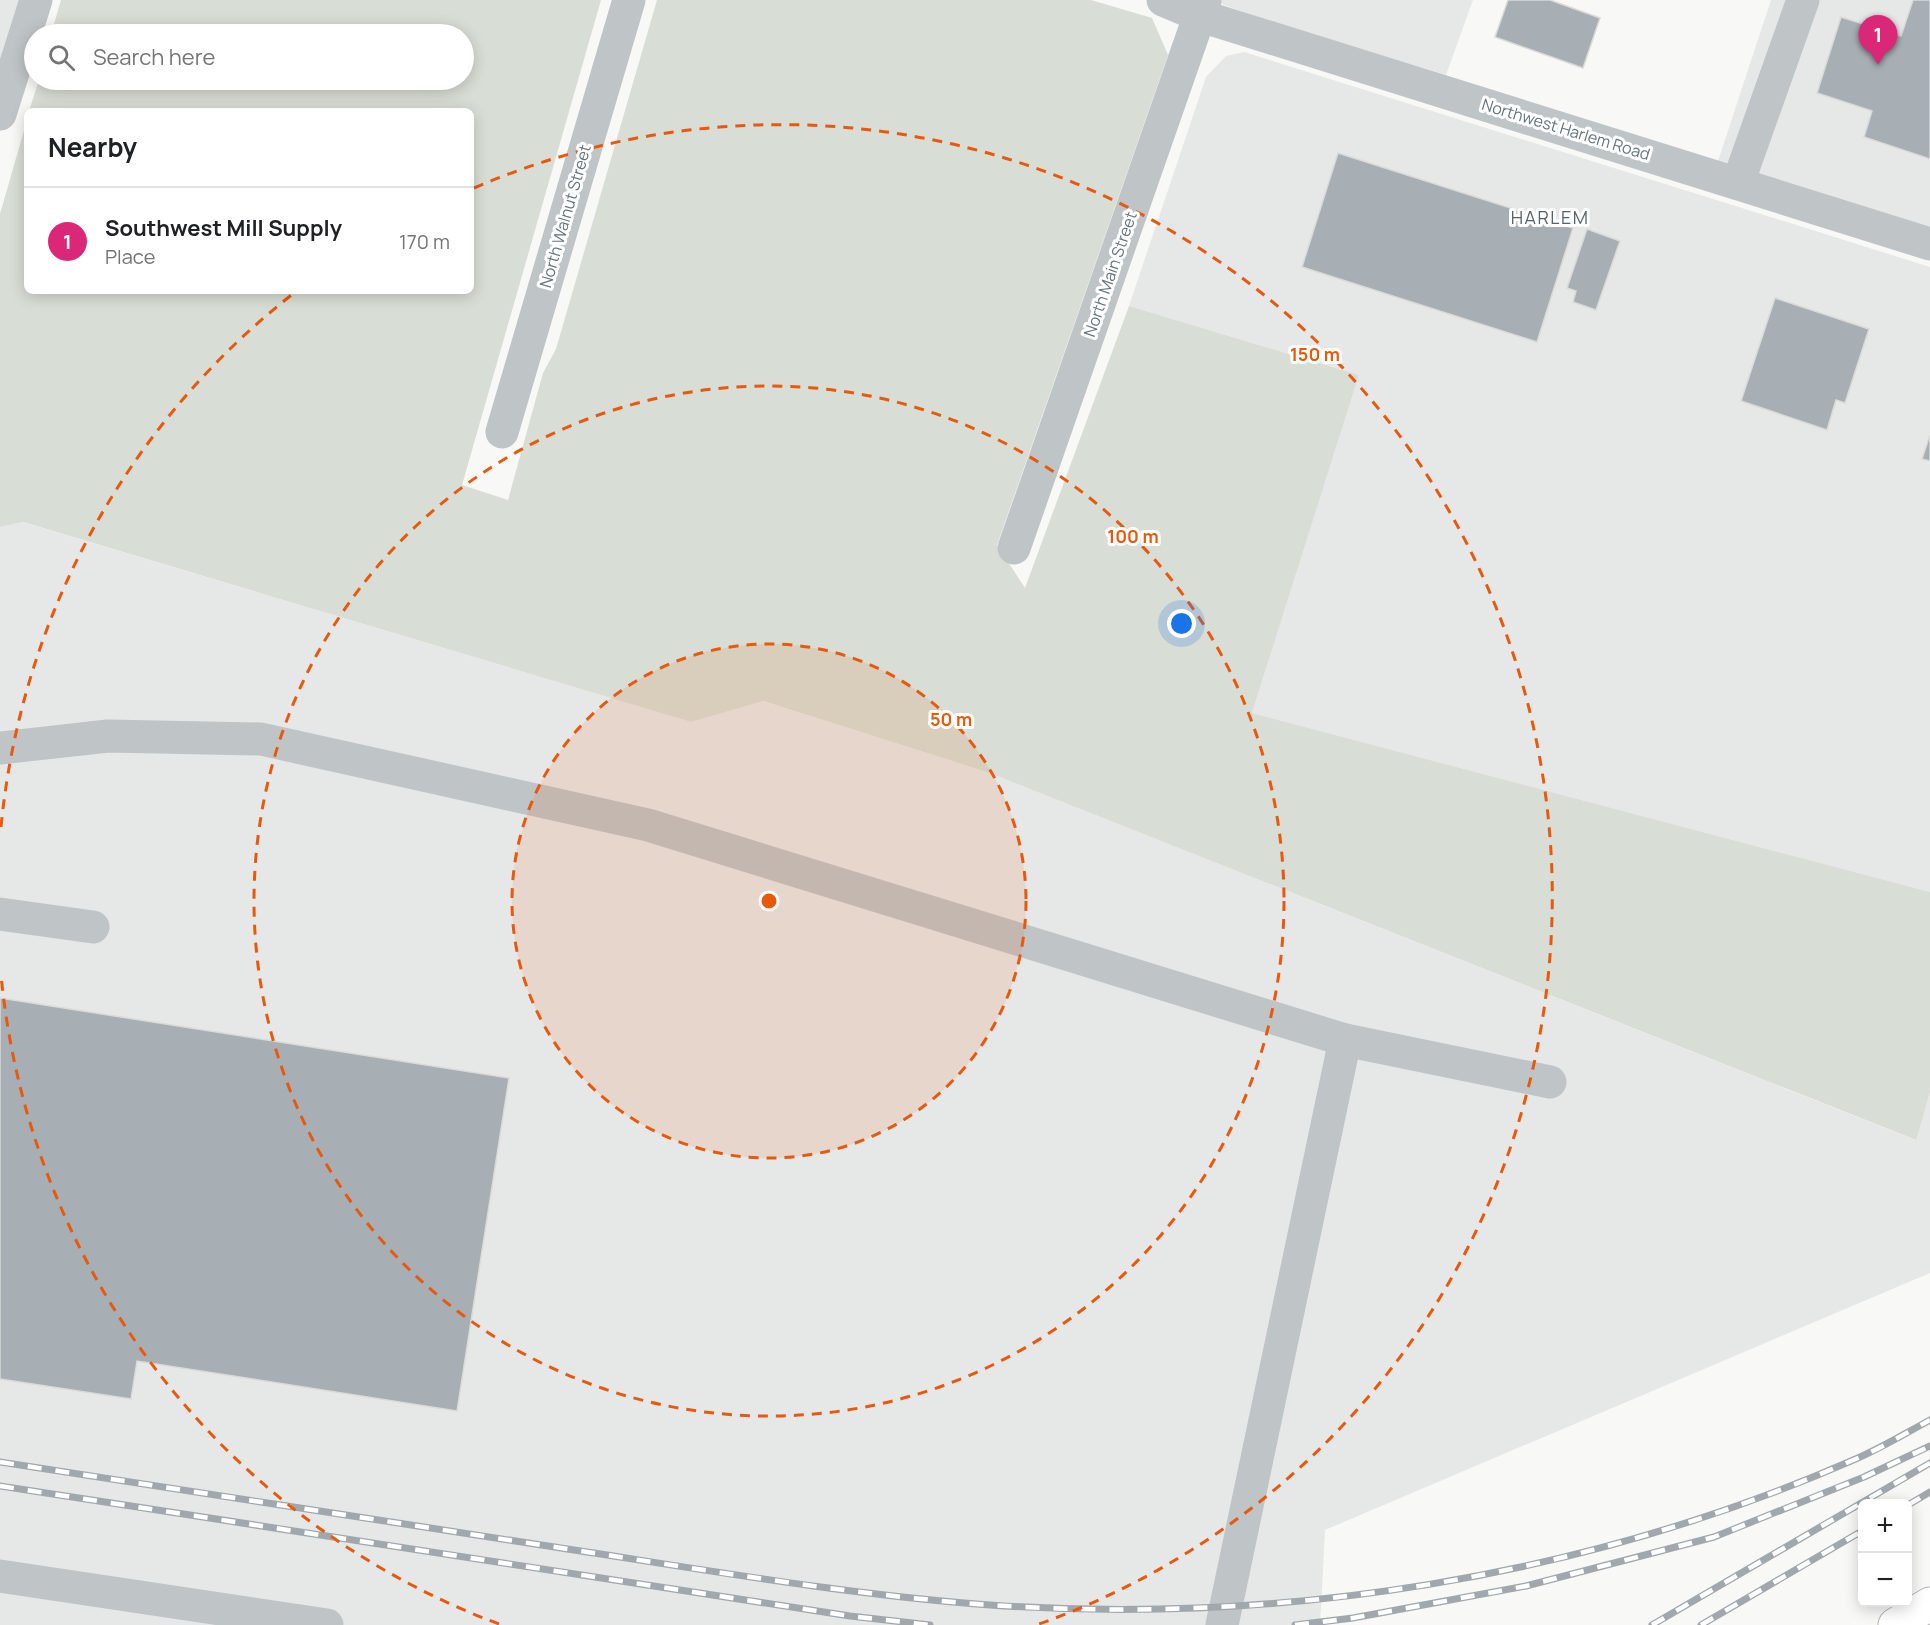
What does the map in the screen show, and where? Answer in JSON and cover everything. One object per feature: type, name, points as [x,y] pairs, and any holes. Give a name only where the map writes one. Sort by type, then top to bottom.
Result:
[{"type":"highway","points":[[1895,1625],[1930,1604]]},
{"type":"street","points":[[28,24],[36,0]]},
{"type":"street","name":"North Walnut Street","points":[[501,432],[629,0]]},
{"type":"street","name":"Northwest Harlem Road","points":[[1163,0],[1203,8],[1930,244]]},
{"type":"street","points":[[1738,183],[1803,0]]},
{"type":"street","name":"North Main Street","points":[[1014,548],[1203,8]]},
{"type":"street","points":[[0,114],[24,38]]},
{"type":"street","points":[[0,748],[108,736],[261,739],[648,825],[1345,1040],[1550,1082]]},
{"type":"street","points":[[0,914],[93,927]]},
{"type":"street","points":[[1222,1625],[1345,1040]]},
{"type":"street","points":[[0,1576],[327,1625]]},
{"type":"shaded area","points":[[0,0],[22,0],[0,66]]},
{"type":"shaded area","points":[[61,0],[601,0],[462,485],[508,500],[543,373],[556,349],[657,0],[1091,0],[1152,18],[1168,55],[997,545],[1025,588],[1129,306],[1359,375],[1252,713],[1930,892],[1930,1092],[1916,1140],[987,772],[763,701],[691,722],[23,522],[0,527],[0,214],[24,130],[24,294],[474,294],[474,108],[30,108],[36,90],[474,90],[474,24],[54,24]]},
{"type":"shaded area","points":[[1210,0],[1473,0],[1446,75],[1269,21]]},
{"type":"shaded area","points":[[1771,0],[1930,0],[1930,229],[1717,164]]},
{"type":"shaded area","points":[[1244,52],[1930,267],[1930,892],[1252,713],[1359,375],[1129,306],[1206,77],[1226,56]]},
{"type":"shaded area","points":[[22,522],[691,722],[762,701],[987,772],[1915,1140],[1930,1092],[1930,1273],[1325,1530],[1320,1625],[0,1625],[0,527]]},
{"type":"building","points":[[1508,0],[1550,0],[1600,18],[1583,68],[1495,37]]},
{"type":"building","points":[[1913,0],[1930,0],[1930,159],[1864,137],[1872,111],[1817,93],[1841,17],[1901,36]]},
{"type":"building","points":[[1338,153],[1573,228],[1537,342],[1302,267]]},
{"type":"building","points":[[1587,229],[1620,241],[1596,310],[1573,302],[1576,291],[1567,288]]},
{"type":"building","points":[[1775,298],[1869,329],[1845,403],[1836,400],[1827,430],[1741,401]]},
{"type":"building","points":[[1930,435],[1930,461],[1922,459]]},
{"type":"building","points":[[0,998],[509,1078],[457,1411],[137,1361],[131,1399],[0,1379]]},
{"type":"railway","points":[[0,1462],[713,1571],[879,1594],[990,1605],[1100,1609],[1210,1607],[1320,1599],[1429,1584],[1537,1563],[1644,1536],[1749,1502],[1851,1461],[1930,1420]]},
{"type":"railway","points":[[1295,1625],[1353,1618],[1526,1586],[1714,1537],[1864,1477],[1930,1446]]},
{"type":"railway","points":[[1652,1625],[1930,1463]]},
{"type":"railway","points":[[0,1486],[850,1616],[930,1625]]},
{"type":"railway","points":[[1912,1503],[1930,1492]]},
{"type":"railway","points":[[1701,1625],[1858,1533]]},
{"type":"place","name":"Southwest Mill Supply","points":[[1878,65]]},
{"type":"district","name":"HARLEM","points":[[1550,218]]}]
